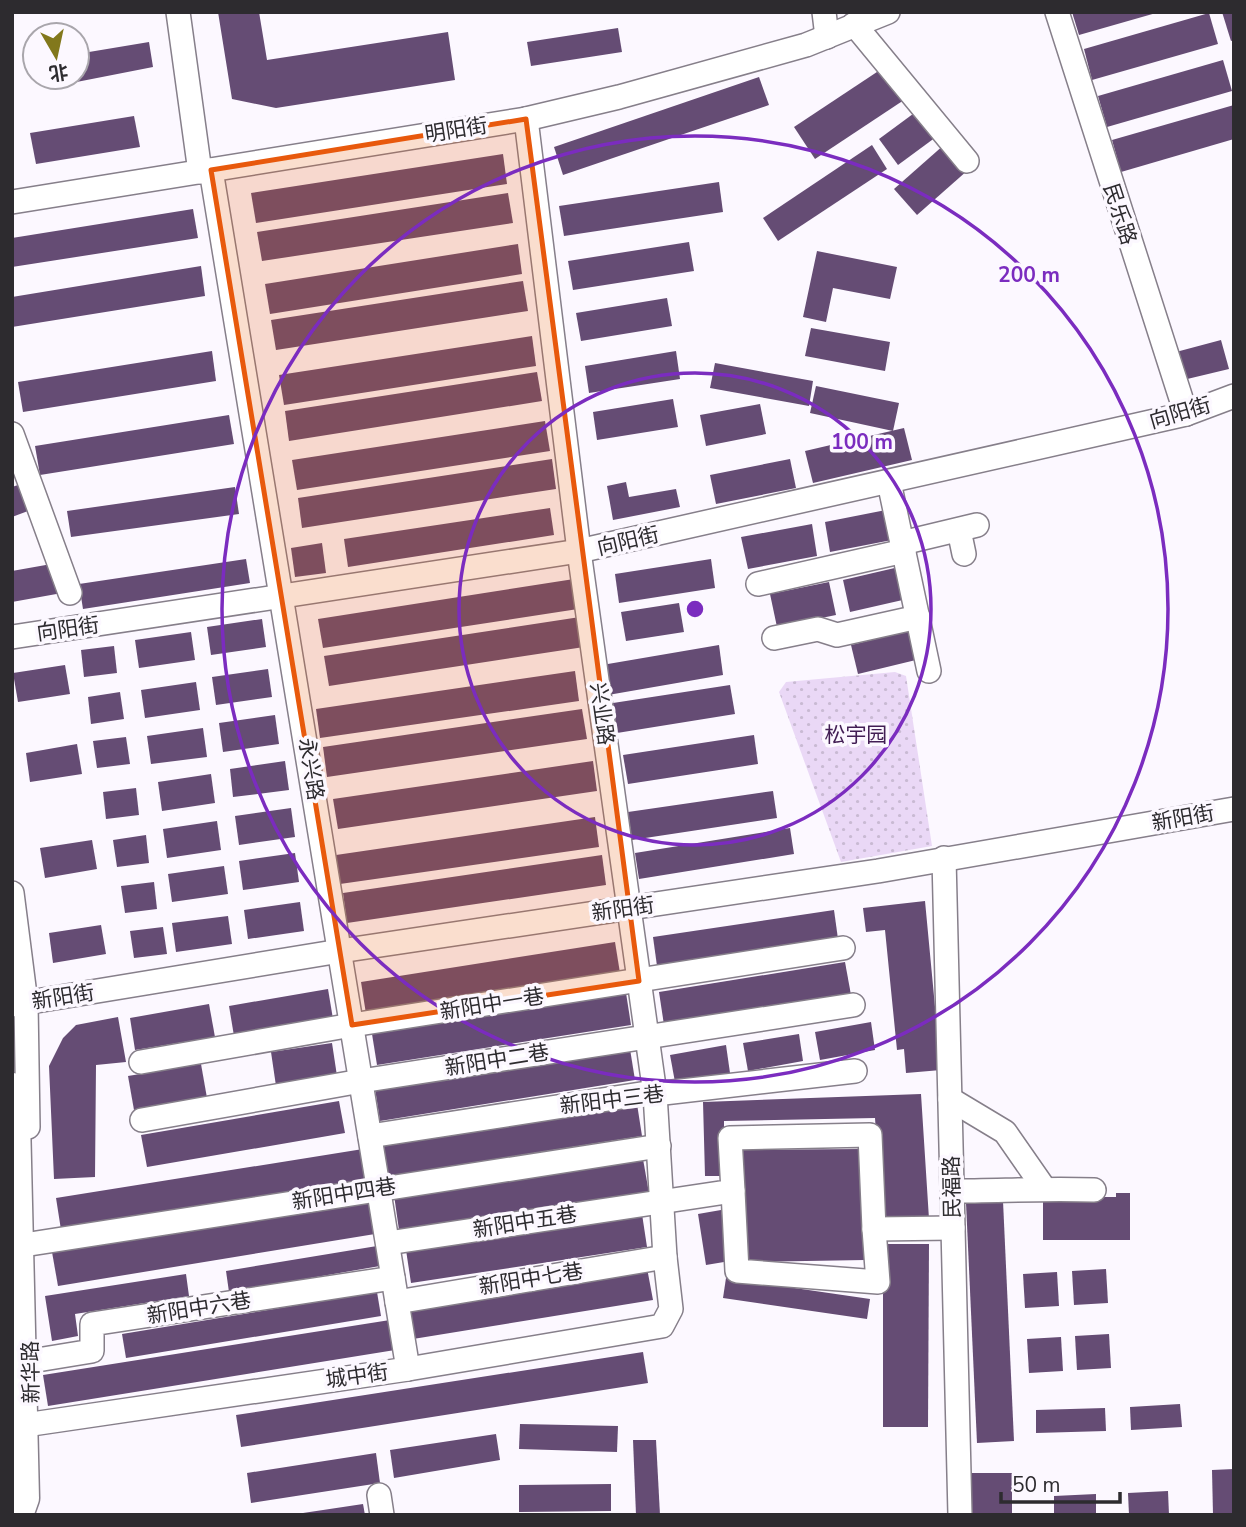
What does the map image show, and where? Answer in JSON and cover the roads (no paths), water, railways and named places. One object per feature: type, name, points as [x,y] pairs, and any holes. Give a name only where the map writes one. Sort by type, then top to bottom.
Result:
[{"type":"main road","points":[[12,1088],[24,1498],[15,1515]]},
{"type":"street","name":"永兴路","points":[[177,12],[283,597],[408,1368]]},
{"type":"street","points":[[824,12],[827,37]]},
{"type":"street","name":"明阳街","points":[[12,202],[526,119],[632,93],[827,37],[888,12]]},
{"type":"street","name":"民乐路","points":[[1056,12],[1186,414]]},
{"type":"street","points":[[854,24],[967,161]]},
{"type":"street","name":"兴业路","points":[[526,119],[579,551],[655,1094],[665,1257],[671,1308]]},
{"type":"street","name":"向阳街","points":[[12,637],[579,551],[1186,414],[1234,396]]},
{"type":"street","points":[[12,433],[70,593]]},
{"type":"street","points":[[889,482],[929,671]]},
{"type":"street","points":[[758,583],[968,528],[964,554]]},
{"type":"street","points":[[774,638],[818,629],[836,635],[918,617]]},
{"type":"street","name":"新阳街","points":[[19,1004],[340,951],[878,871],[1234,809]]},
{"type":"street","name":"民福路","points":[[944,859],[960,1515]]},
{"type":"street","name":"新华路","points":[[12,893],[30,1244],[36,1515]]},
{"type":"street","name":"新阳中一巷","points":[[141,1062],[352,1025],[843,948]]},
{"type":"street","name":"新阳中二巷","points":[[142,1120],[361,1081],[853,1005]]},
{"type":"street","name":"新阳中三巷","points":[[370,1136],[646,1093],[855,1071]]},
{"type":"street","points":[[950,1099],[981,1115],[1005,1132],[1044,1188]]},
{"type":"street","points":[[870,1135],[878,1282],[737,1271],[733,1191],[730,1138],[870,1135]]},
{"type":"street","name":"新阳中四巷","points":[[30,1244],[659,1146]]},
{"type":"street","points":[[952,1191],[1044,1188],[1094,1190]]},
{"type":"street","name":"新阳中五巷","points":[[388,1243],[733,1191]]},
{"type":"street","points":[[874,1229],[953,1228]]},
{"type":"street","name":"新阳中七巷","points":[[397,1302],[665,1257]]},
{"type":"street","name":"新阳中六巷","points":[[31,1361],[92,1351],[92,1324],[393,1278]]},
{"type":"street","name":"城中街","points":[[32,1424],[408,1368],[662,1326],[671,1308]]},
{"type":"street","points":[[12,1467],[15,1515]]},
{"type":"park label","name":"松宇园","points":[[856,735]]}]
